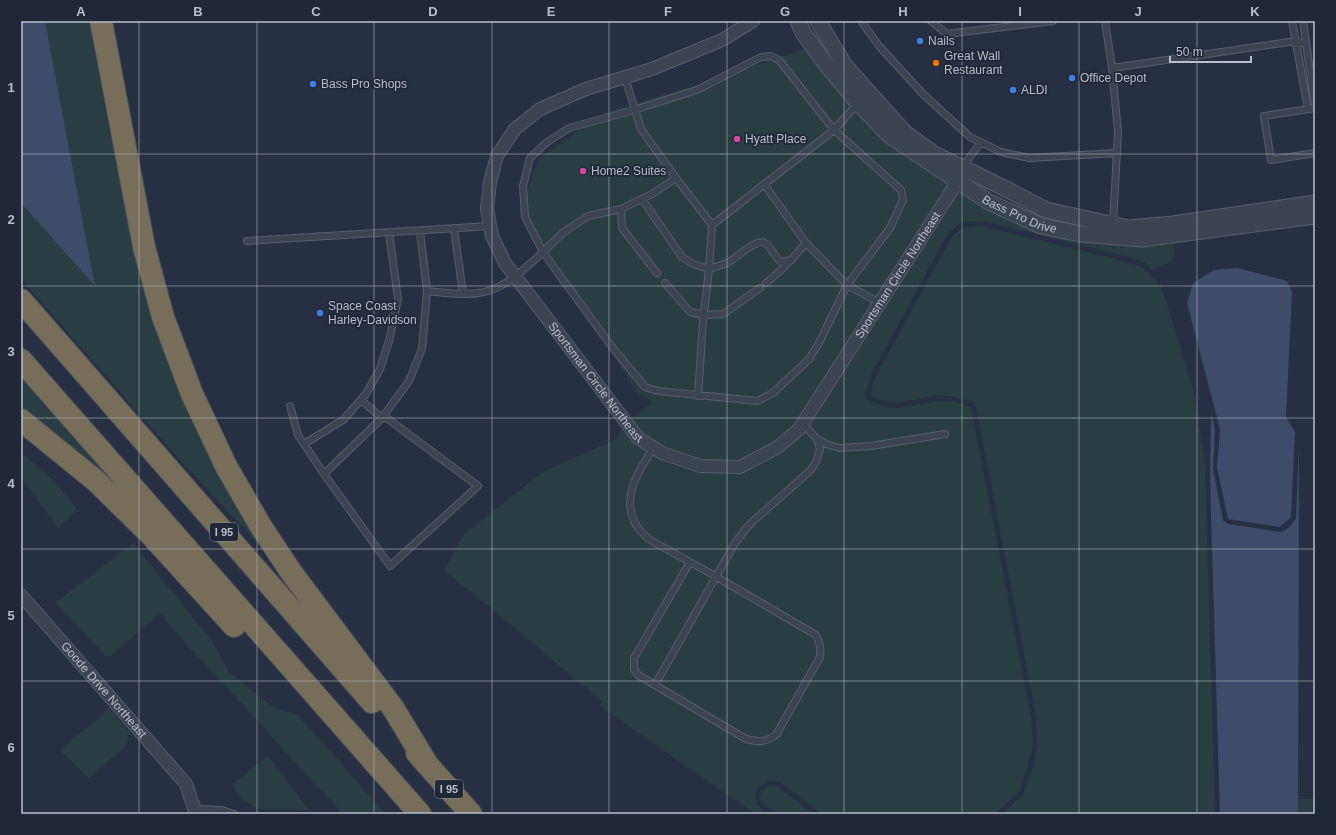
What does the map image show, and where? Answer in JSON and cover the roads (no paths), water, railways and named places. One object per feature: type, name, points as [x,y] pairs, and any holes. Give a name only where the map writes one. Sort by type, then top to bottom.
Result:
[{"type":"highway","points":[[101,21],[144,247],[163,317],[192,394],[226,466],[260,525],[291,572],[393,708],[427,764]]},
{"type":"highway","name":"I 95","points":[[21,300],[471,814]]},
{"type":"highway","points":[[21,360],[420,814]]},
{"type":"highway","points":[[21,420],[96,482],[146,529],[302,700],[360,746]]},
{"type":"street","name":"Sportsman Circle Northeast","points":[[753,21],[722,40],[652,69],[586,89],[540,109],[515,129],[497,156],[490,182],[487,209],[492,236],[505,263],[638,438],[662,453],[700,466],[740,467],[778,447],[799,429],[880,303],[960,174]]},
{"type":"street","name":"Bass Pro Drive","points":[[798,21],[804,34],[822,59],[858,103],[890,136],[920,157],[1046,210],[1142,240],[1315,216]]},
{"type":"street","name":"Bass Pro Drive","points":[[818,21],[845,66],[905,133],[960,174]]},
{"type":"street","name":"Bass Pro Drive","points":[[1113,231],[1174,224],[1315,203]]},
{"type":"street","name":"Goode Drive Northeast","points":[[21,595],[186,784],[195,811]]},
{"type":"lane","points":[[861,21],[879,46],[923,94],[970,137],[1001,152],[1029,158],[1117,153]]},
{"type":"lane","points":[[931,21],[947,34],[1053,21]]},
{"type":"lane","points":[[1105,21],[1112,68],[1118,132],[1113,231]]},
{"type":"lane","points":[[1292,21],[1308,109]]},
{"type":"lane","points":[[1303,21],[1315,108],[1264,116],[1271,160],[1315,153]]},
{"type":"lane","points":[[1112,68],[1296,41],[1306,44]]},
{"type":"lane","points":[[771,56],[779,60],[834,130],[901,190],[904,200],[890,228],[847,285],[820,341],[809,359],[773,393],[758,401],[698,396],[658,391],[645,387],[543,252],[525,217],[523,186],[530,158],[546,143],[569,128],[634,110],[697,90],[761,57],[771,56]]},
{"type":"lane","points":[[625,78],[641,129],[712,225],[698,396]]},
{"type":"lane","points":[[712,225],[834,130],[858,103]]},
{"type":"lane","points":[[960,174],[981,142]]},
{"type":"lane","points":[[427,291],[463,294],[492,290],[515,277],[564,232],[588,216],[621,209],[652,194],[676,178]]},
{"type":"lane","points":[[764,184],[806,243],[847,285],[880,303]]},
{"type":"lane","points":[[642,199],[682,257],[693,264],[709,269],[728,262],[753,244],[762,242],[766,244],[776,258],[781,262],[791,260]]},
{"type":"lane","points":[[621,209],[622,228],[657,273]]},
{"type":"lane","points":[[247,241],[490,226]]},
{"type":"lane","points":[[454,228],[463,294]]},
{"type":"lane","points":[[324,474],[383,417],[409,381],[422,349],[427,291],[420,230]]},
{"type":"lane","points":[[304,444],[344,420],[366,394],[380,369],[389,341],[398,299],[389,232]]},
{"type":"lane","points":[[766,283],[780,272],[806,243]]},
{"type":"lane","points":[[664,283],[690,312],[704,315],[723,314],[760,288]]},
{"type":"lane","points":[[290,406],[298,435],[390,566],[478,486],[361,400]]},
{"type":"lane","points":[[802,423],[817,439],[826,444],[839,448],[871,446],[946,434]]},
{"type":"lane","points":[[655,685],[716,577],[744,531],[811,470],[817,460],[820,449],[817,439]]},
{"type":"lane","points":[[653,448],[634,479],[631,490],[631,514],[640,531],[650,540],[690,562],[816,635],[819,642],[821,651],[819,659],[776,735],[767,741],[756,742],[746,739],[638,675],[634,669],[634,658],[690,562]]},
{"type":"lane","points":[[195,811],[222,810],[234,814]]},
{"type":"water","points":[[21,21],[45,21],[95,286],[21,203]]},
{"type":"water","points":[[1237,268],[1287,281],[1292,292],[1286,417],[1295,432],[1291,517],[1280,527],[1228,519],[1217,468],[1220,429],[1187,303],[1193,283],[1214,270]]},
{"type":"water","points":[[1211,413],[1215,429],[1213,469],[1223,520],[1228,524],[1280,532],[1291,525],[1296,518],[1299,447],[1298,814],[1220,814],[1210,481]]},
{"type":"place","name":"Nails","points":[[920,41]]},
{"type":"place","name":"Great Wall Restaurant","points":[[936,63]]},
{"type":"place","name":"Office Depot","points":[[1072,78]]},
{"type":"place","name":"Bass Pro Shops","points":[[313,84]]},
{"type":"place","name":"ALDI","points":[[1013,90]]},
{"type":"place","name":"Hyatt Place","points":[[737,139]]},
{"type":"place","name":"Home2 Suites","points":[[583,171]]},
{"type":"place","name":"Space Coast Harley-Davidson","points":[[320,313]]}]
